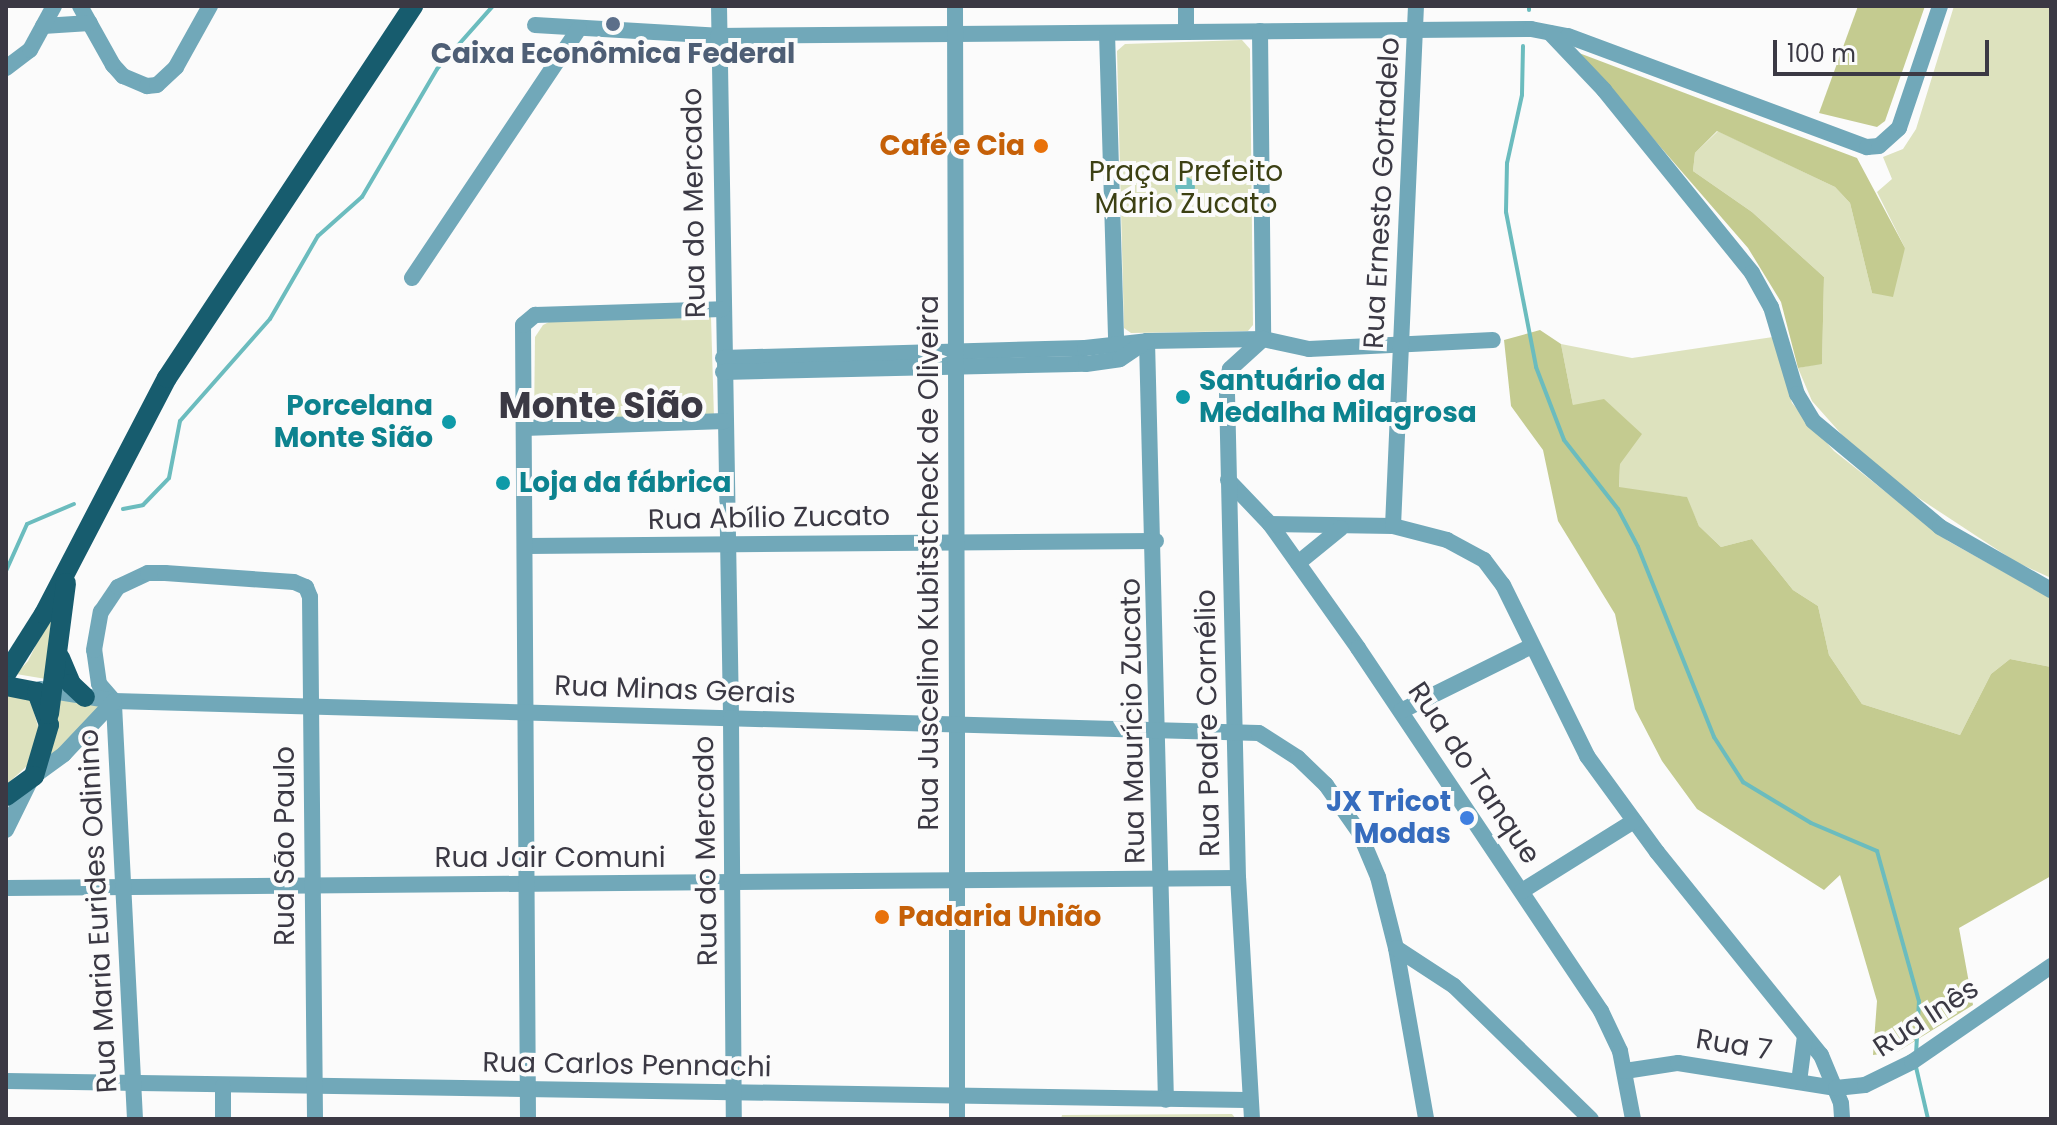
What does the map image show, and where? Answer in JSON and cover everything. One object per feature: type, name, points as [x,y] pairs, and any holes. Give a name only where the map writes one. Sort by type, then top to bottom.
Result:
[{"type":"main road","points":[[6,674],[67,572],[167,378],[413,6]]},
{"type":"main road","points":[[8,797],[32,778],[47,739],[67,572]]},
{"type":"main road","points":[[59,654],[64,673],[85,697]]},
{"type":"main road","points":[[6,686],[30,688],[49,714]]},
{"type":"street","points":[[6,68],[24,57],[54,6]]},
{"type":"street","points":[[80,6],[113,65],[134,83],[157,85],[176,67],[210,6]]},
{"type":"street","name":"Rua do Mercado","points":[[719,6],[734,882],[734,1119]]},
{"type":"street","name":"Rua Juscelino Kubitstcheck de Oliveira","points":[[955,6],[957,1119]]},
{"type":"street","points":[[1186,6],[1186,32]]},
{"type":"street","name":"Rua Ernesto Gortadelo","points":[[1393,526],[1416,6]]},
{"type":"street","points":[[535,25],[718,36],[1415,30],[1549,32],[1867,147],[1879,146],[1899,128],[1940,6]]},
{"type":"street","points":[[43,26],[90,23]]},
{"type":"street","points":[[412,278],[579,29]]},
{"type":"street","points":[[1260,31],[1263,339]]},
{"type":"street","points":[[1549,32],[1604,90],[1752,273],[1771,307],[1797,394],[1813,421],[1940,527],[2051,590]]},
{"type":"street","points":[[1107,33],[1116,342]]},
{"type":"street","points":[[528,1119],[527,546],[522,332],[535,315],[722,309]]},
{"type":"street","points":[[954,359],[1085,348],[1116,342],[1263,339],[1309,349],[1493,340]]},
{"type":"street","name":"Rua Padre Cornélio","points":[[1252,1119],[1247,1100],[1238,878],[1228,376],[1263,339]]},
{"type":"street","points":[[723,365],[954,359],[1105,362],[1129,355],[1147,341]]},
{"type":"street","name":"Rua Maurício Zucato","points":[[1147,341],[1156,541],[1166,1100]]},
{"type":"street","points":[[524,428],[725,421]]},
{"type":"street","name":"Rua do Tanque","points":[[1228,480],[1270,524],[1298,563],[1401,711],[1601,1011],[1625,1071],[1633,1119]]},
{"type":"street","points":[[1270,524],[1341,528],[1393,526],[1447,540],[1484,560],[1503,585],[1587,756],[1634,821],[1821,1055],[1836,1088],[1842,1119]]},
{"type":"street","points":[[1298,563],[1341,528]]},
{"type":"street","name":"Rua Abílio Zucato","points":[[527,546],[1156,541]]},
{"type":"street","name":"Rua São Paulo","points":[[114,701],[96,676],[94,650],[101,612],[118,587],[148,573],[294,582],[306,587],[310,597],[309,886],[315,1119]]},
{"type":"street","points":[[1401,711],[1532,646]]},
{"type":"street","name":"Rua Minas Gerais","points":[[30,688],[114,701],[1234,729],[1259,733],[1285,747],[1341,803],[1370,852],[1396,948],[1426,1119]]},
{"type":"street","points":[[6,830],[32,778],[64,754],[114,701]]},
{"type":"street","name":"Rua Maria Eurides Odinino","points":[[114,701],[135,1119]]},
{"type":"street","points":[[1522,891],[1634,821]]},
{"type":"street","name":"Rua Jair Comuni","points":[[6,888],[1238,878]]},
{"type":"street","points":[[1396,948],[1454,986],[1591,1119]]},
{"type":"street","name":"Rua Inês","points":[[1836,1088],[1865,1085],[1894,1073],[2047,975]]},
{"type":"street","points":[[1799,1082],[1805,1036]]},
{"type":"street","name":"Rua 7","points":[[1625,1071],[1678,1063],[1836,1088]]},
{"type":"street","name":"Rua Carlos Pennachi","points":[[6,1081],[131,1086],[1247,1100]]},
{"type":"street","points":[[223,1086],[223,1119]]},
{"type":"green space","points":[[1858,6],[1925,6],[1885,121],[1877,127],[1819,113]]},
{"type":"green space","points":[[1954,6],[2051,6],[2051,578],[2016,562],[1908,491],[1844,437],[1812,401],[1798,368],[1822,363],[1824,277],[1752,212],[1693,171],[1695,153],[1718,131],[1835,187],[1850,203],[1872,293],[1905,248],[1877,192],[1892,179],[1883,157],[1903,149],[1916,129]]},
{"type":"green space","name":"Praça Prefeito Mário Zucato","points":[[1242,40],[1250,49],[1253,325],[1248,331],[1131,333],[1124,328],[1117,51],[1125,44]]},
{"type":"green space","points":[[1579,53],[1857,158],[1905,248],[1893,297],[1872,293],[1850,203],[1835,187],[1717,131],[1695,153],[1693,171],[1752,212],[1824,277],[1822,364],[1798,368],[1781,302],[1748,248]]},
{"type":"green space","points":[[711,317],[714,418],[534,422],[535,337],[543,325],[553,320]]},
{"type":"green space","points":[[1540,330],[1561,344],[1573,405],[1604,399],[1642,434],[1620,464],[1619,487],[1687,497],[1699,526],[1721,547],[1752,539],[1793,590],[1818,606],[1829,655],[1862,704],[1960,735],[1991,674],[2010,659],[2051,667],[2051,876],[1959,928],[1973,1005],[1897,1052],[1873,1055],[1877,1001],[1840,875],[1824,890],[1697,809],[1662,761],[1635,709],[1615,614],[1558,521],[1543,450],[1511,406],[1504,340]]},
{"type":"green space","points":[[1773,337],[1792,403],[1834,451],[1948,541],[2051,598],[2051,667],[2010,659],[1991,674],[1960,735],[1862,704],[1829,655],[1818,606],[1793,590],[1752,539],[1721,547],[1699,526],[1686,497],[1619,488],[1620,464],[1573,405],[1561,344],[1632,358]]},
{"type":"green space","points":[[52,613],[46,679],[16,674],[28,661]]},
{"type":"green space","points":[[6,695],[30,698],[39,730],[27,766],[6,785]]},
{"type":"green space","points":[[59,699],[103,705],[49,758]]},
{"type":"green space","points":[[1232,1114],[1236,1119],[1061,1119],[1062,1115]]},
{"type":"water","points":[[1181,177],[1189,177],[1195,187],[1189,197],[1181,197],[1175,191],[1175,183]]},
{"type":"waterway","points":[[123,509],[143,505],[169,478],[180,421],[270,319],[318,236],[362,197],[437,69],[493,6]]},
{"type":"waterway","points":[[1523,46],[1522,95],[1507,163],[1506,212],[1536,367],[1564,440],[1618,509],[1638,547],[1714,737],[1743,782],[1811,823],[1877,851],[1919,1001],[1916,1054]]},
{"type":"waterway","points":[[6,571],[27,524],[74,504]]},
{"type":"waterway","points":[[1916,1067],[1928,1119]]},
{"type":"place","name":"Caixa Econômica Federal","points":[[613,24]]},
{"type":"place","name":"Café e Cia","points":[[1041,146]]},
{"type":"place","name":"Santuário da Medalha Milagrosa","points":[[1183,397]]},
{"type":"place","name":"Porcelana Monte Sião","points":[[449,422]]},
{"type":"place","name":"Loja da fábrica","points":[[503,483]]},
{"type":"place","name":"JX Tricot Modas","points":[[1467,818]]},
{"type":"place","name":"Padaria União","points":[[882,917]]},
{"type":"district","name":"Monte Sião","points":[[601,406]]}]
